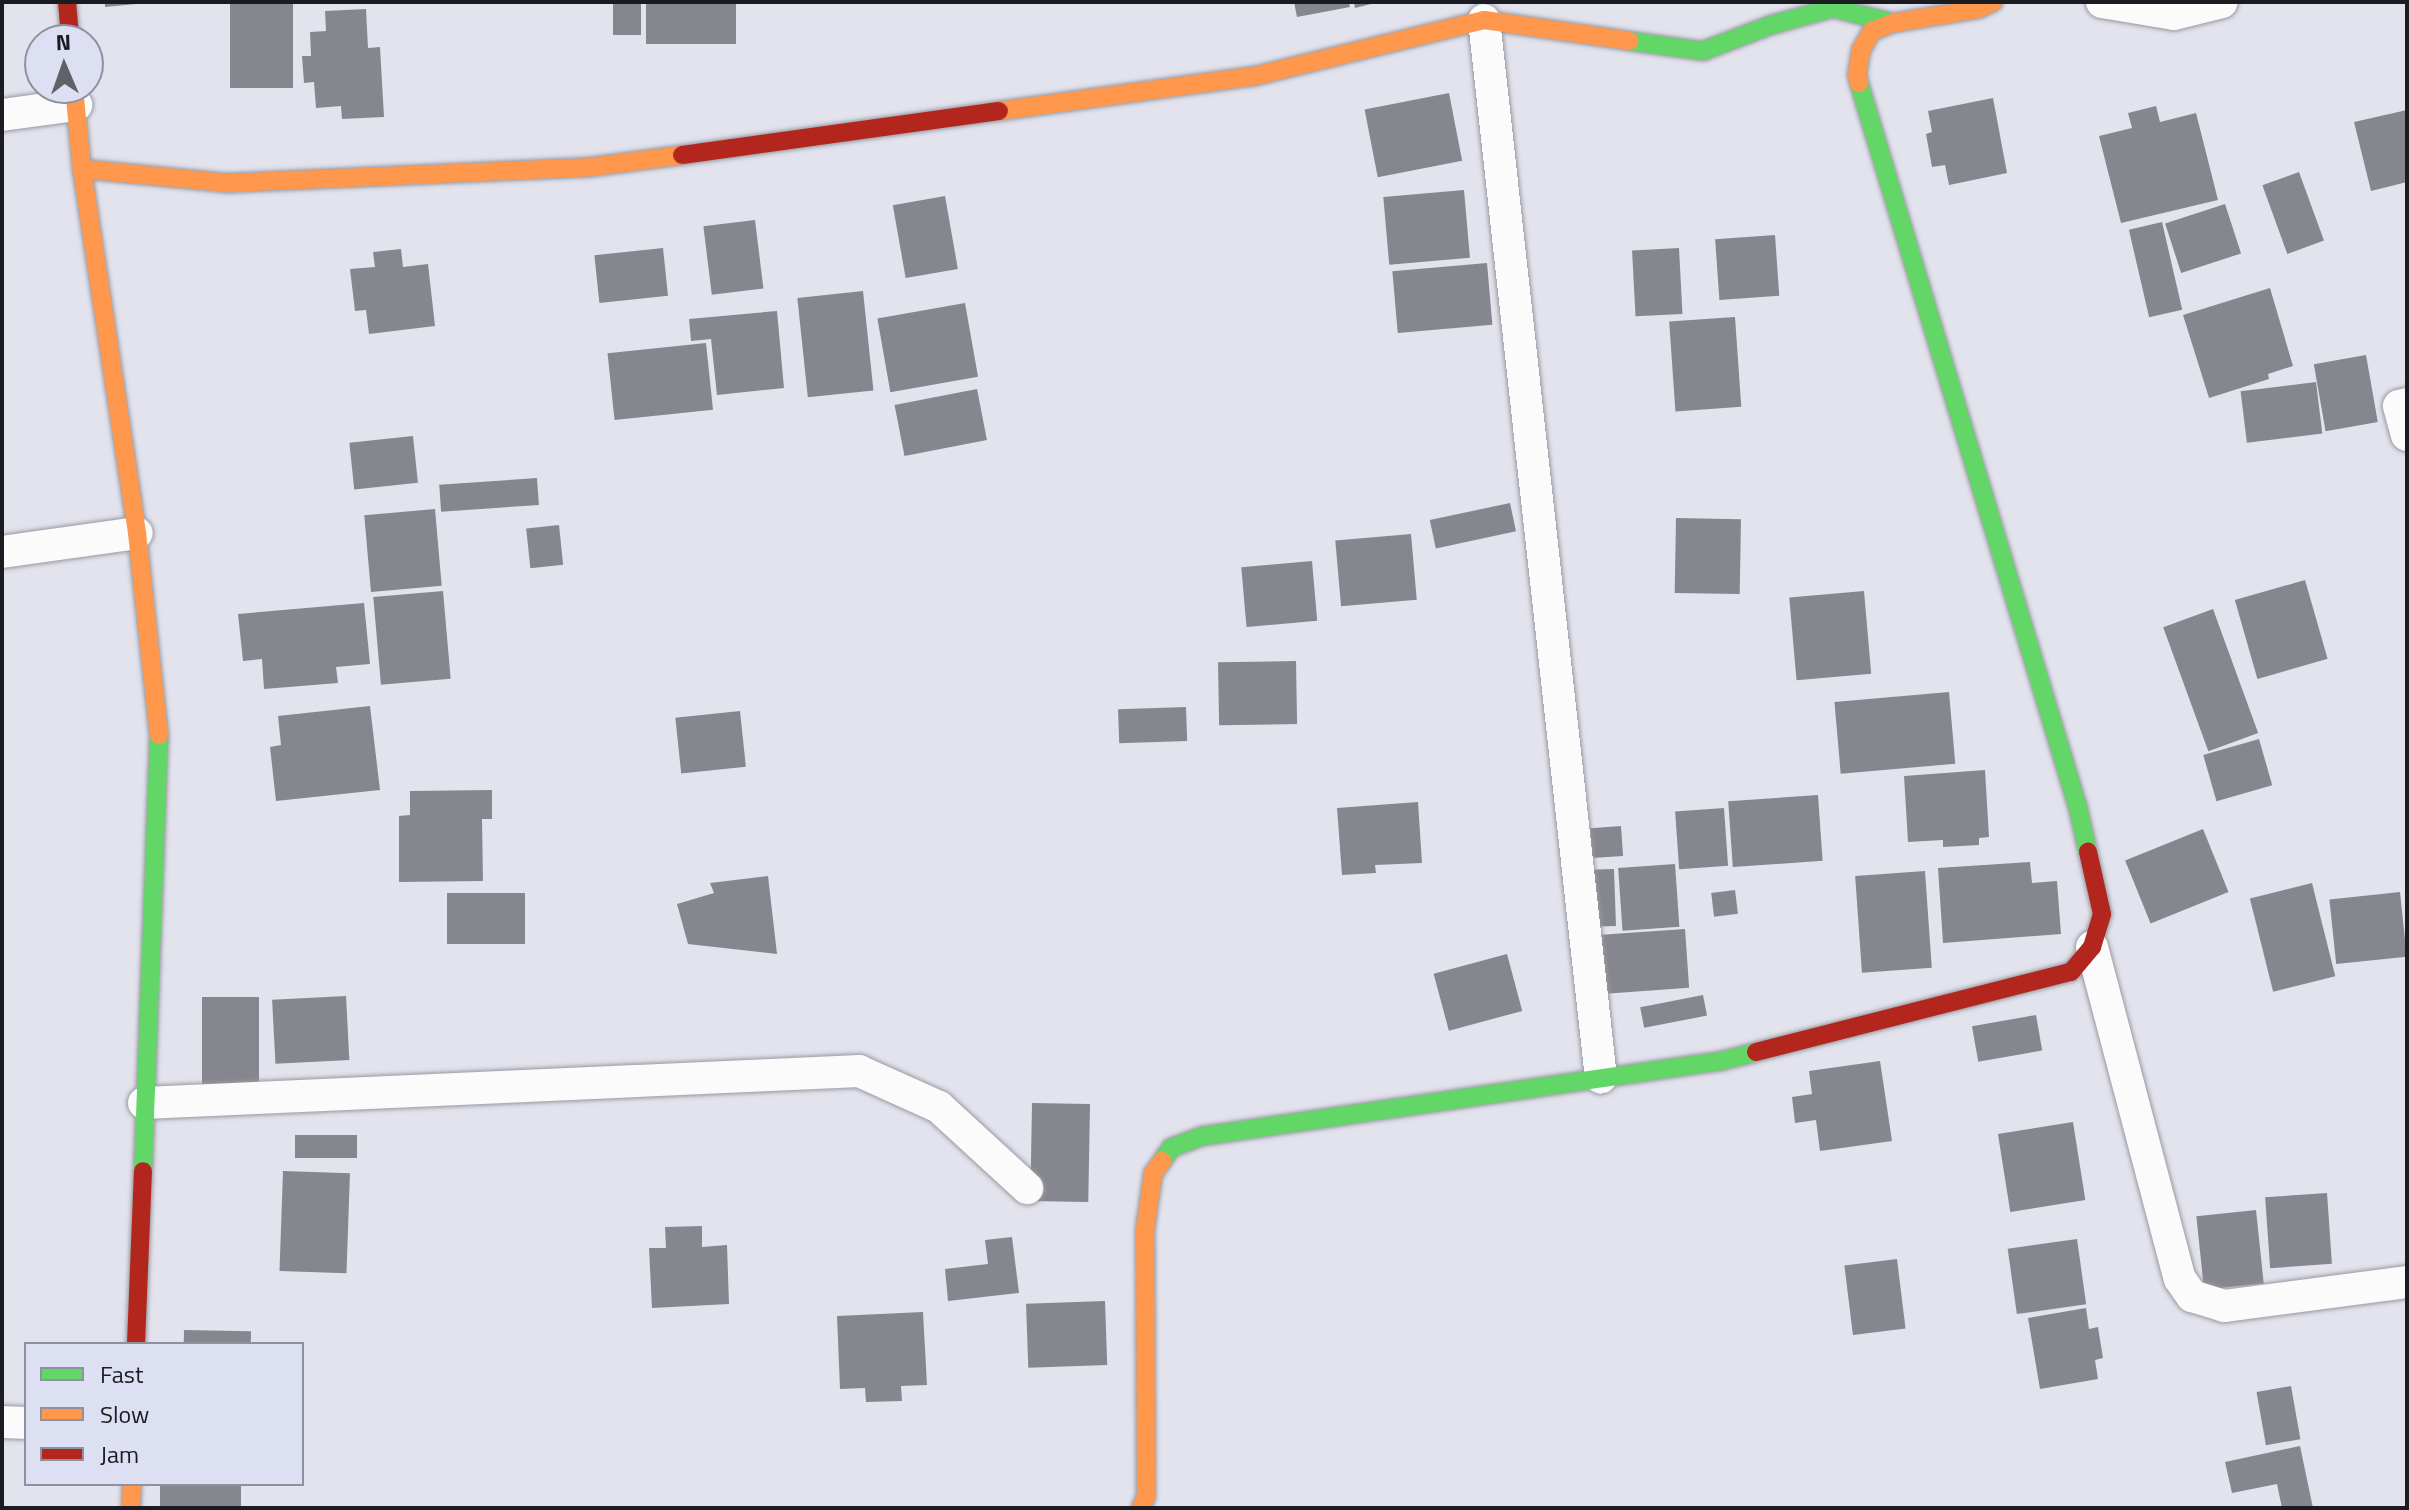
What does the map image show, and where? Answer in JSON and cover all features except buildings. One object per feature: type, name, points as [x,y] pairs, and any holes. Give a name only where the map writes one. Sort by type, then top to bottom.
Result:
[{"type":"street","points":[[67,2],[69,24]]},
{"type":"street","points":[[1141,1508],[1146,1496],[1145,1230],[1153,1174],[1171,1148],[1203,1136],[1721,1061],[2071,972],[2092,947],[2102,914],[2078,808],[1857,75],[1861,50],[1872,31],[1893,23],[1978,9],[1993,2]]},
{"type":"street","points":[[2102,2],[2174,14],[2222,2]]},
{"type":"street","points":[[82,169],[228,183],[591,167],[1255,76],[1484,20],[1703,51],[1771,25],[1833,8],[1893,23]]},
{"type":"street","points":[[1484,20],[1601,1078]]},
{"type":"street","points":[[2,115],[47,104]]},
{"type":"street","points":[[76,104],[82,169],[137,533],[159,738],[136,1342]]},
{"type":"street","points":[[2407,404],[2399,406],[2407,435]]},
{"type":"street","points":[[2,552],[137,533]]},
{"type":"street","points":[[2092,947],[2180,1279],[2192,1296],[2224,1306],[2407,1282]]},
{"type":"street","points":[[144,1103],[859,1071],[939,1107],[1027,1188]]},
{"type":"street","points":[[2,1422],[24,1423]]},
{"type":"street","points":[[131,1508],[132,1486]]},
{"type":"traffic: fast","points":[[1629,41],[1703,51],[1771,25],[1833,8],[1893,23]]},
{"type":"traffic: fast","points":[[1859,83],[2078,808],[2088,852]]},
{"type":"traffic: fast","points":[[143,1171],[159,735]]},
{"type":"traffic: fast","points":[[1162,1161],[1171,1148],[1203,1136],[1721,1061],[1756,1052]]},
{"type":"traffic: slow","points":[[1859,83],[1857,75],[1861,50],[1872,31],[1893,23],[1978,9],[1993,2]]},
{"type":"traffic: slow","points":[[999,111],[1255,76],[1484,20],[1629,41]]},
{"type":"traffic: slow","points":[[76,104],[82,169],[137,533],[159,735]]},
{"type":"traffic: slow","points":[[82,169],[228,183],[591,167],[682,155]]},
{"type":"traffic: slow","points":[[1141,1508],[1146,1496],[1145,1230],[1153,1174],[1162,1161]]},
{"type":"traffic: slow","points":[[131,1508],[132,1486]]},
{"type":"traffic: jam","points":[[67,2],[69,24]]},
{"type":"traffic: jam","points":[[682,155],[999,111]]},
{"type":"traffic: jam","points":[[1756,1052],[2071,972],[2092,947],[2102,914],[2088,852]]},
{"type":"traffic: jam","points":[[136,1342],[143,1171]]}]
